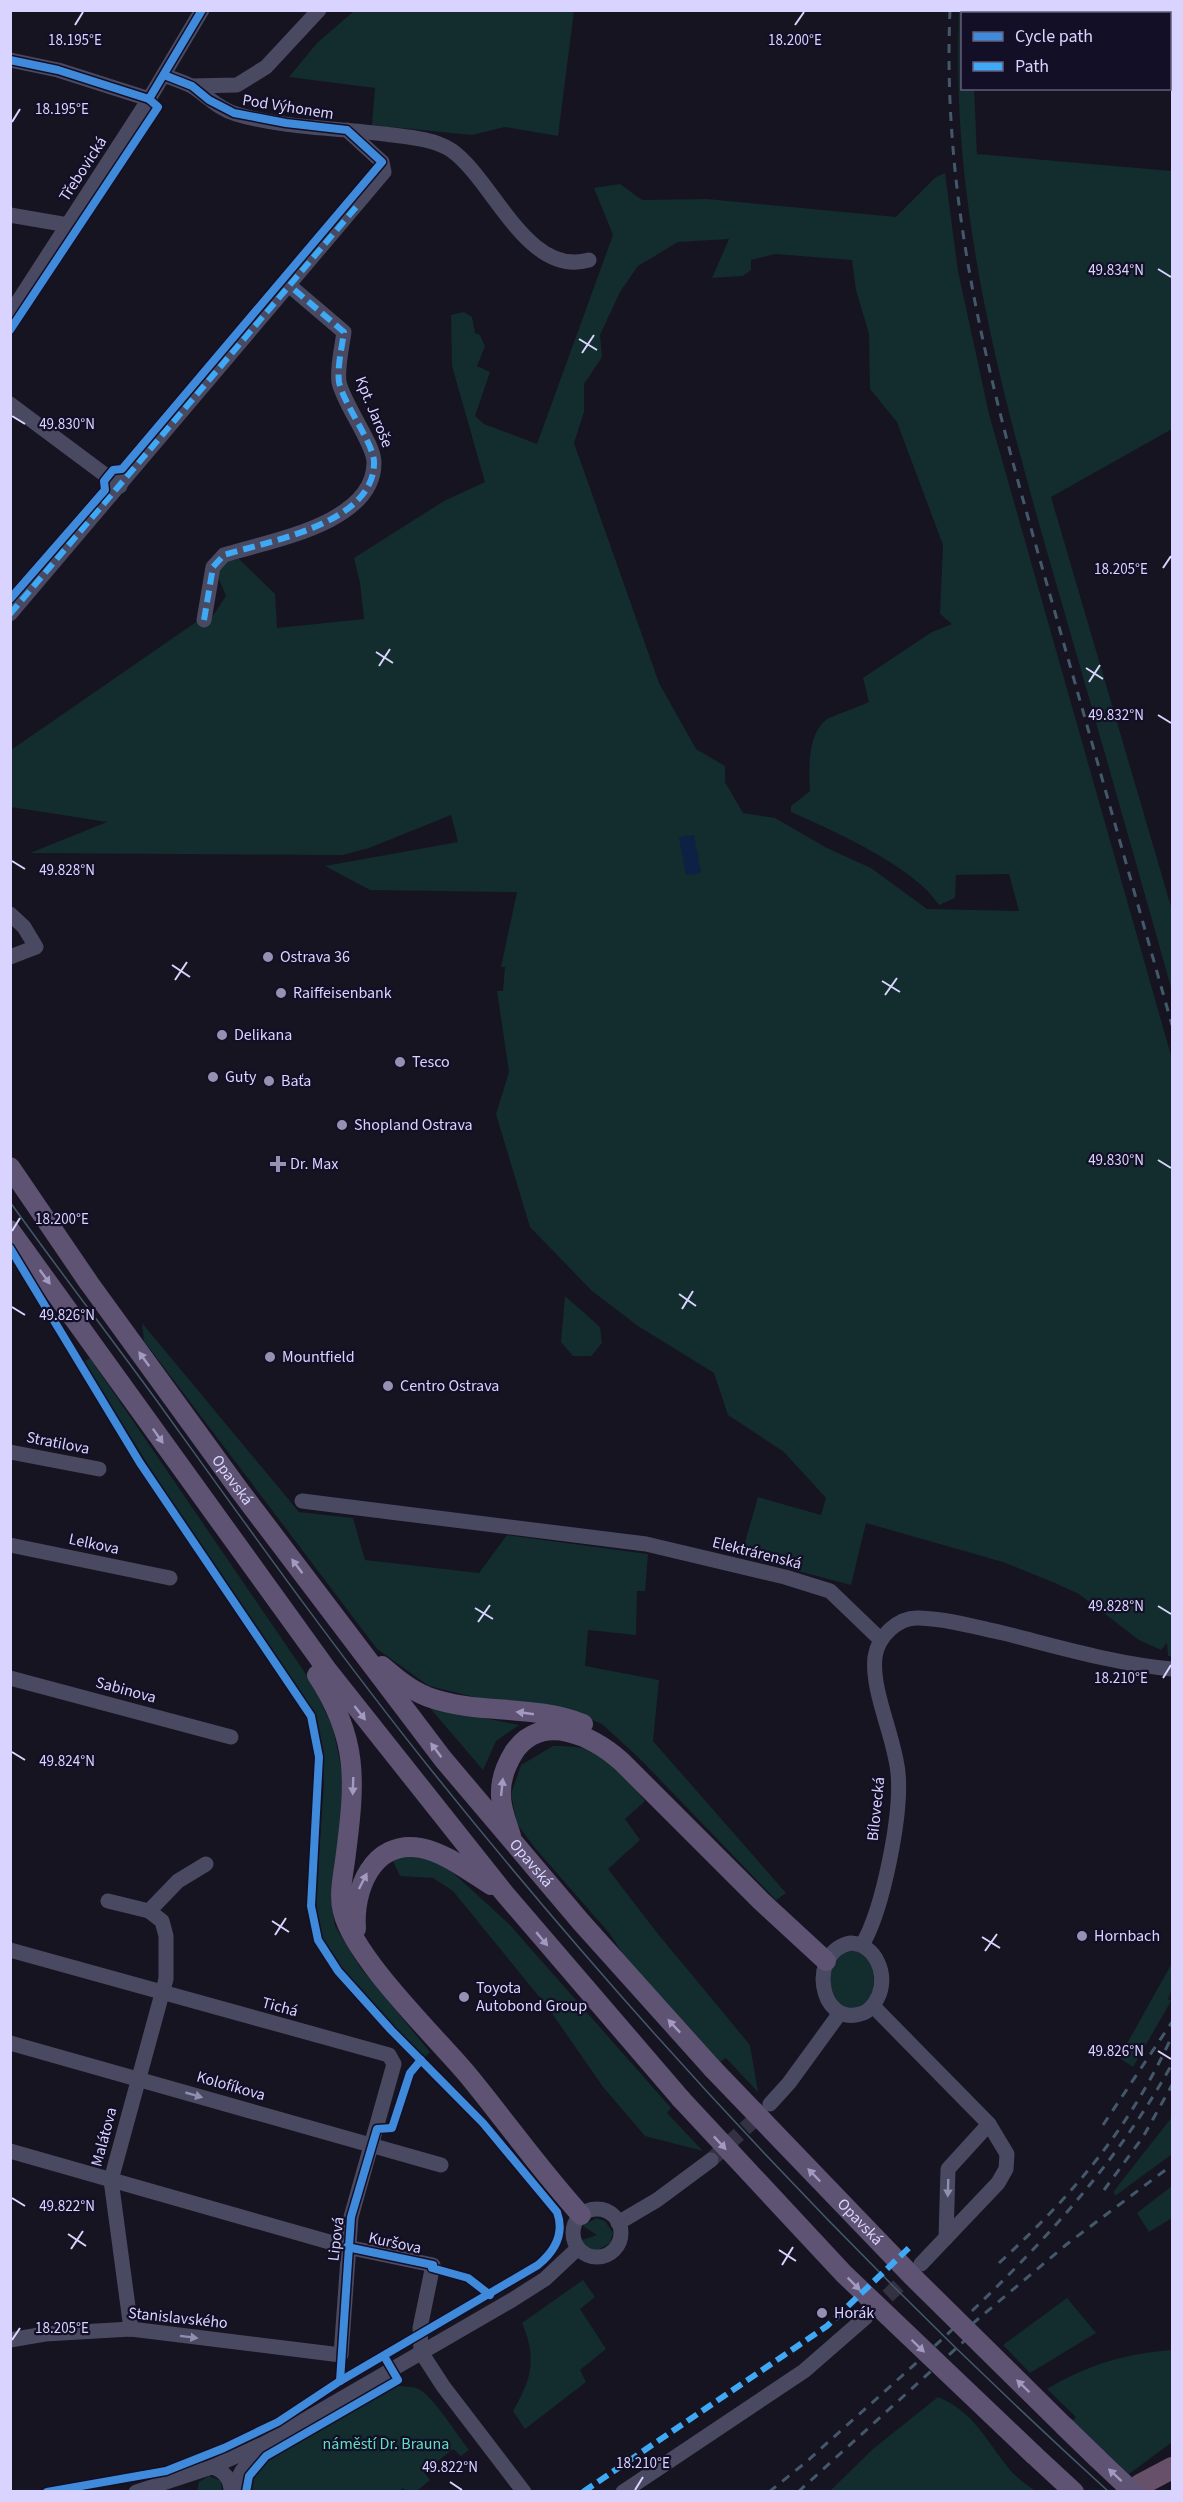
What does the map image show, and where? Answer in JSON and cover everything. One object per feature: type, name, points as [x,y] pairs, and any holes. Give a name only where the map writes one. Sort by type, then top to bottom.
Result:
[{"type":"highway","points":[[1137,2488],[1173,2468]]},
{"type":"main road","name":"Opavská","points":[[10,1167],[89,1283],[352,1640],[443,1759],[513,1844],[713,2069],[913,2277],[1097,2458],[1137,2488]]},
{"type":"main road","points":[[10,1230],[274,1600],[368,1723],[505,1894],[681,2099],[844,2274],[1071,2489]]},
{"type":"main road","points":[[274,1600],[332,1701],[349,1746],[354,1788],[341,1898],[344,1917],[371,1962],[466,2073],[581,2215]]},
{"type":"main road","points":[[352,1640],[397,1679],[427,1696],[564,1718],[594,1729],[630,1756],[672,1810]]},
{"type":"main road","points":[[513,1844],[501,1797],[505,1769],[522,1742],[533,1735],[546,1731],[574,1733],[601,1745],[622,1762],[761,1901],[826,1961]]},
{"type":"main road","points":[[356,1938],[355,1905],[361,1883],[375,1863],[398,1849],[413,1847],[430,1851],[463,1867],[505,1894]]},
{"type":"street","name":"Třebovická","points":[[10,314],[149,99],[202,10]]},
{"type":"street","points":[[192,86],[237,86],[266,67],[319,10]]},
{"type":"street","points":[[10,60],[57,70],[149,99]]},
{"type":"street","name":"Pod Výhonem","points":[[164,75],[192,86],[209,100],[234,113],[286,123],[426,140],[450,150],[465,162],[521,233],[542,252],[577,264],[590,260]]},
{"type":"street","points":[[10,614],[290,286],[384,172],[381,162],[347,130]]},
{"type":"street","points":[[10,215],[68,225]]},
{"type":"street","name":"Kpt. Jaroše","points":[[204,620],[213,567],[224,555],[331,522],[353,505],[368,485],[374,461],[339,382],[344,332],[290,286]]},
{"type":"street","points":[[10,404],[120,486]]},
{"type":"street","points":[[10,914],[24,927],[36,947],[10,957]]},
{"type":"street","name":"Stratilova","points":[[10,1452],[99,1469]]},
{"type":"street","name":"Elektrárenská","points":[[302,1501],[646,1544],[830,1591],[881,1640]]},
{"type":"street","name":"Lelkova","points":[[10,1545],[170,1578]]},
{"type":"street","points":[[881,1640],[894,1625],[915,1618],[947,1620],[1086,1653],[1173,1669]]},
{"type":"street","name":"Bílovecká","points":[[862,1945],[870,1930],[883,1884],[897,1794],[898,1773],[877,1679],[875,1657],[881,1640]]},
{"type":"street","name":"Sabinova","points":[[10,1678],[231,1737]]},
{"type":"street","points":[[149,1911],[178,1881],[206,1864]]},
{"type":"street","points":[[108,1901],[149,1911],[162,1920],[166,1935],[166,1979],[162,1993]]},
{"type":"street","points":[[851,1943],[862,1945],[874,1956],[880,1974],[879,1993],[873,2007],[857,2015],[840,2013],[829,2002],[825,1993],[823,1980],[826,1961],[840,1946],[851,1943]]},
{"type":"street","name":"Tichá","points":[[10,1950],[389,2055]]},
{"type":"street","name":"Malátova","points":[[131,2330],[111,2180],[162,1993]]},
{"type":"street","points":[[873,2007],[989,2124],[1007,2154],[1006,2169],[998,2183],[921,2264]]},
{"type":"street","points":[[770,2104],[796,2074],[840,2013]]},
{"type":"street","name":"Kolofíkova","points":[[10,2043],[441,2165]]},
{"type":"street","name":"Lipová","points":[[341,2355],[347,2247],[351,2217],[394,2064],[389,2055]]},
{"type":"street","points":[[946,2238],[948,2169],[989,2124]]},
{"type":"street","name":"Kuršova","points":[[10,2151],[347,2247],[433,2265],[420,2328],[421,2352]]},
{"type":"street","points":[[618,2223],[666,2193],[711,2160]]},
{"type":"street","points":[[587,2211],[608,2212],[618,2223],[620,2239],[610,2253],[597,2257],[578,2248],[573,2229],[581,2215],[587,2211]]},
{"type":"street","points":[[136,2492],[212,2467],[265,2443],[531,2289],[578,2248]]},
{"type":"street","points":[[623,2492],[804,2371],[866,2317]]},
{"type":"street","name":"Stanislavského","points":[[10,2340],[45,2334],[131,2330],[341,2355]]},
{"type":"street","points":[[421,2352],[516,2489]]},
{"type":"street","points":[[231,2492],[242,2471],[265,2443]]},
{"type":"street","points":[[212,2467],[225,2473],[230,2482],[231,2492]]},
{"type":"street","points":[[188,2492],[189,2484],[195,2473]]},
{"type":"green space","points":[[354,11],[574,11],[558,136],[505,127],[472,135],[372,125],[375,88],[289,77],[317,43]]},
{"type":"green space","points":[[959,11],[969,11],[961,12],[961,90],[974,90],[977,154],[1172,171],[1172,429],[1051,497],[1172,910],[1172,991],[1039,524],[1001,380],[972,235],[963,161],[958,87]]},
{"type":"green space","points":[[945,173],[958,271],[989,414],[1172,1059],[1172,1656],[1168,1656],[1167,1643],[1161,1650],[1139,1640],[1079,1594],[1055,1583],[1003,1562],[866,1523],[851,1585],[741,1556],[758,1497],[821,1515],[826,1498],[784,1452],[728,1415],[714,1373],[638,1326],[592,1291],[530,1227],[496,1114],[509,1072],[497,991],[503,991],[505,967],[501,967],[517,892],[370,890],[325,866],[458,842],[451,815],[369,848],[343,855],[30,853],[107,822],[11,807],[11,750],[199,620],[210,620],[226,596],[216,572],[227,560],[237,557],[275,594],[277,628],[364,619],[360,583],[354,558],[444,501],[485,482],[452,366],[451,315],[464,312],[472,317],[475,333],[480,335],[485,346],[477,366],[490,372],[475,416],[484,424],[537,444],[613,235],[594,188],[620,184],[642,200],[707,199],[896,217],[936,177]],"holes":[[[729,239],[712,278],[743,276],[751,270],[751,260],[775,254],[852,260],[856,290],[869,334],[870,389],[897,422],[943,545],[940,614],[952,624],[932,632],[863,678],[869,702],[828,719],[820,726],[815,734],[810,753],[810,791],[791,806],[791,812],[850,839],[892,864],[912,877],[939,905],[955,898],[956,875],[1009,874],[1019,911],[927,909],[871,868],[827,848],[775,818],[743,813],[725,782],[725,766],[696,749],[659,683],[574,443],[584,412],[584,384],[602,357],[600,335],[620,292],[638,266],[678,242]]]},
{"type":"green space","points":[[565,1296],[600,1327],[602,1343],[591,1356],[573,1356],[561,1342]]},
{"type":"green space","points":[[142,1323],[299,1512],[353,1518],[365,1560],[479,1573],[507,1535],[648,1554],[645,1591],[637,1591],[636,1635],[588,1630],[585,1666],[659,1680],[653,1741],[786,1893],[776,1900],[640,1759],[602,1724],[570,1711],[478,1698],[429,1686],[377,1649],[144,1341]]},
{"type":"green space","points":[[90,1358],[312,1683],[333,1728],[342,1772],[343,1799],[332,1904],[335,1926],[360,1967],[430,2052],[419,2063],[339,1968],[321,1935],[315,1905],[324,1784],[315,1717],[185,1523],[83,1362]]},
{"type":"green space","points":[[429,1707],[519,1725],[496,1741],[483,1770]]},
{"type":"green space","points":[[553,1746],[587,1749],[608,1758],[645,1801],[625,1819],[640,1840],[608,1869],[658,1934],[750,2045],[758,2092],[726,2058],[720,2062],[626,1959],[610,1934],[517,1824],[511,1794],[521,1765]]},
{"type":"green space","points":[[403,1855],[423,1857],[449,1869],[509,1924],[671,2108],[667,2113],[703,2151],[645,2136],[603,2087],[549,2009],[453,1891],[433,1878],[400,1876],[393,1861]]},
{"type":"green space","points":[[851,1949],[867,1958],[874,1976],[873,1990],[868,2002],[856,2009],[844,2007],[840,2003],[833,1992],[830,1979],[837,1957]]},
{"type":"green space","points":[[1172,1963],[1172,1989],[1168,1999],[1171,2001],[1133,2067],[1119,2058]]},
{"type":"green space","points":[[1172,2117],[1172,2154],[1115,2196],[1114,2191]]},
{"type":"green space","points":[[1172,2186],[1172,2218],[1149,2232],[1137,2213]]},
{"type":"green space","points":[[596,2218],[605,2221],[613,2233],[610,2243],[598,2250],[588,2248],[582,2240],[597,2235],[583,2226]]},
{"type":"green space","points":[[583,2280],[595,2297],[580,2309],[606,2349],[580,2370],[586,2382],[525,2429],[513,2411],[525,2388],[530,2368],[530,2347],[522,2323]]},
{"type":"green space","points":[[1067,2298],[1096,2333],[1030,2373],[1003,2345]]},
{"type":"green space","points":[[1172,2350],[1172,2442],[1129,2474],[1072,2421],[1076,2417],[1047,2389],[1062,2380],[1107,2362],[1138,2354]]},
{"type":"green space","name":"náměstí Dr. Brauna","points":[[396,2384],[422,2391],[469,2450],[461,2456],[453,2449],[424,2472],[430,2480],[417,2491],[406,2491],[403,2488],[399,2492],[250,2491],[252,2481],[265,2462]]},
{"type":"green space","points":[[938,2397],[969,2418],[1010,2470],[1035,2491],[830,2491],[873,2449]]},
{"type":"green space","points":[[209,2476],[221,2481],[222,2492],[197,2491],[199,2482]]},
{"type":"water","points":[[694,835],[701,873],[686,875],[679,837]]},
{"type":"tunnel","points":[[711,2160],[766,2109]]},
{"type":"tunnel","points":[[871,2312],[917,2268]]},
{"type":"tram line","points":[[10,1202],[361,1680],[510,1867],[590,1961],[672,2054],[842,2234],[929,2322],[1109,2492]]},
{"type":"railway","points":[[950,10],[950,87],[954,162],[977,310],[1011,456],[1172,1025]]},
{"type":"railway","points":[[1103,2125],[1172,2022]]},
{"type":"railway","points":[[999,2263],[1051,2212],[1098,2159],[1138,2101],[1172,2036]]},
{"type":"railway","points":[[769,2492],[805,2463],[957,2326],[1052,2229],[1096,2177],[1136,2122],[1172,2064]]},
{"type":"railway","points":[[1104,2190],[1143,2137],[1172,2085]]},
{"type":"railway","points":[[959,2335],[1067,2244],[1172,2165]]},
{"type":"railway","points":[[798,2492],[973,2333]]},
{"type":"marked path","points":[[10,614],[357,206]]},
{"type":"marked path","points":[[204,620],[213,567],[224,555],[291,536],[339,515],[357,501],[370,483],[374,462],[373,454],[339,382],[344,332],[290,286]]},
{"type":"marked path","points":[[583,2492],[827,2326],[912,2245]]},
{"type":"cycle path","points":[[149,99],[202,10]]},
{"type":"cycle path","points":[[10,60],[58,70],[149,99],[158,107],[10,330]]},
{"type":"cycle path","points":[[10,599],[105,490],[104,481],[113,470],[122,469],[382,162],[347,130],[286,123],[234,113],[209,100],[192,86],[164,75]]},
{"type":"cycle path","points":[[10,1248],[140,1463],[311,1716],[319,1757],[311,1906],[318,1940],[338,1971],[391,2030],[483,2123],[557,2212],[560,2228],[554,2248],[538,2265],[340,2381],[278,2422],[224,2448],[166,2471],[47,2492]]},
{"type":"cycle path","points":[[340,2381],[351,2217],[377,2129],[392,2128],[410,2073],[421,2060]]},
{"type":"cycle path","points":[[347,2247],[433,2265],[432,2268],[468,2278],[490,2295]]},
{"type":"cycle path","points":[[246,2492],[249,2476],[266,2456],[398,2380],[384,2356]]},
{"type":"place","name":"Ostrava 36","points":[[268,957]]},
{"type":"place","name":"Raiffeisenbank","points":[[281,993]]},
{"type":"place","name":"Delikana","points":[[222,1035]]},
{"type":"place","name":"Tesco","points":[[400,1062]]},
{"type":"place","name":"Guty","points":[[213,1077]]},
{"type":"place","name":"Baťa","points":[[269,1081]]},
{"type":"place","name":"Shopland Ostrava","points":[[342,1125]]},
{"type":"place","name":"Dr. Max","points":[[278,1164]]},
{"type":"place","name":"Mountfield","points":[[270,1357]]},
{"type":"place","name":"Centro Ostrava","points":[[388,1386]]},
{"type":"place","name":"Hornbach","points":[[1082,1936]]},
{"type":"place","name":"Toyota Autobond Group","points":[[464,1997]]},
{"type":"place","name":"Horák","points":[[822,2313]]}]
